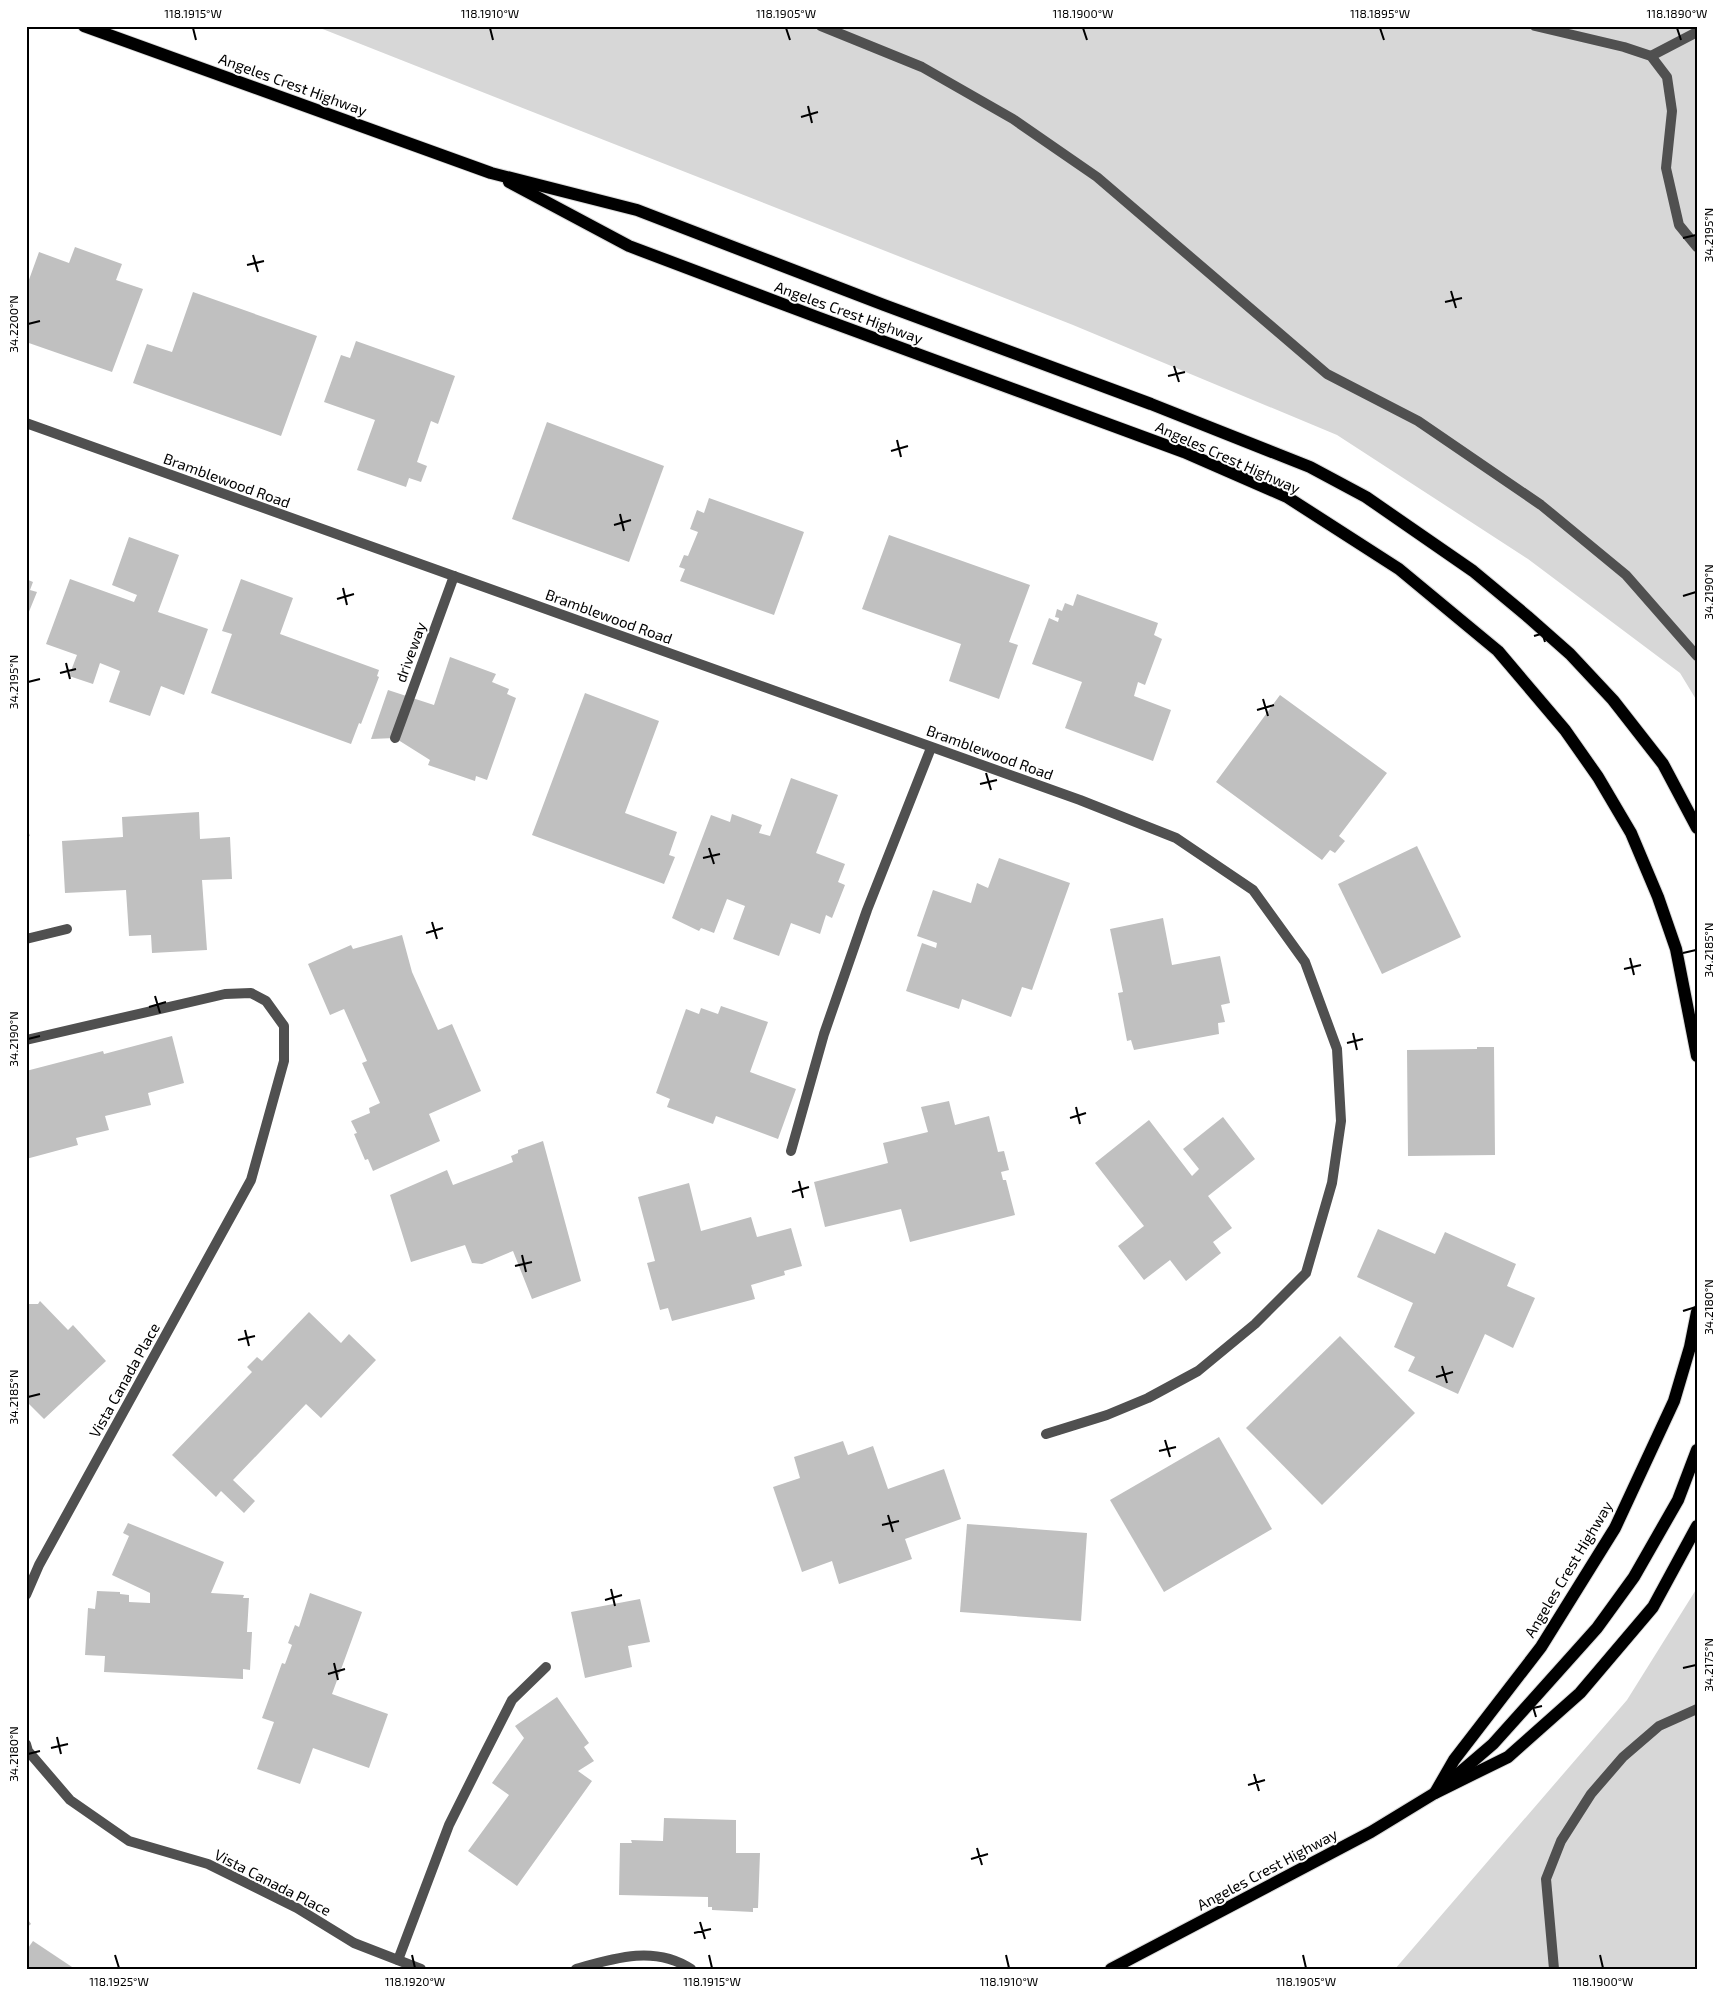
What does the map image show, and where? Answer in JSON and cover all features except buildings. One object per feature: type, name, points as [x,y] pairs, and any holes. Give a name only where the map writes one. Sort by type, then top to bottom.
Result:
[{"type":"main road","name":"Angeles Crest Highway","points":[[84,26],[491,173],[637,210],[884,305],[1151,404],[1310,467],[1366,497],[1473,571],[1570,654],[1614,700],[1663,764],[1697,828]]},
{"type":"main road","name":"Angeles Crest Highway","points":[[491,173],[630,246],[1184,452],[1286,498],[1399,569],[1498,651],[1565,730],[1598,777],[1631,833],[1658,897],[1676,949],[1697,1056]]},
{"type":"main road","points":[[1689,1012],[1697,1026]]},
{"type":"main road","name":"Angeles Crest Highway","points":[[1435,1793],[1454,1760],[1540,1647],[1615,1528],[1674,1401],[1690,1346],[1697,1312]]},
{"type":"main road","points":[[1435,1793],[1493,1744],[1597,1628],[1634,1577],[1678,1500],[1697,1450]]},
{"type":"main road","name":"Angeles Crest Highway","points":[[1111,1969],[1371,1832],[1435,1793],[1508,1757],[1580,1693],[1653,1607],[1697,1526]]},
{"type":"street","points":[[821,26],[922,67],[1014,119],[1097,177],[1327,374],[1418,422],[1541,505],[1626,575],[1697,656]]},
{"type":"street","points":[[1535,26],[1650,56],[1667,77],[1672,111],[1666,168],[1679,225],[1697,247]]},
{"type":"street","points":[[1650,56],[1697,32]]},
{"type":"street","name":"Bramblewood Road","points":[[26,423],[1080,800],[1176,838],[1253,890],[1305,962],[1337,1049],[1340,1130],[1332,1183],[1306,1273],[1255,1324],[1198,1371],[1148,1398],[1107,1415],[1046,1434]]},
{"type":"street","name":"driveway","points":[[395,738],[454,576]]},
{"type":"street","points":[[791,1151],[824,1034],[867,910],[931,748]]},
{"type":"street","points":[[26,939],[67,929]]},
{"type":"street","name":"Vista Canada Place","points":[[26,1040],[225,994],[251,993],[266,1001],[284,1026],[284,1061],[251,1180],[39,1565],[26,1595]]},
{"type":"street","points":[[398,1960],[449,1825],[484,1755],[512,1700],[546,1667]]},
{"type":"street","points":[[1554,1969],[1546,1879],[1561,1841],[1591,1794],[1623,1757],[1658,1726],[1697,1708]]},
{"type":"street","name":"Vista Canada Place","points":[[26,1744],[28,1751],[70,1800],[129,1841],[208,1864],[297,1908],[354,1944],[421,1969]]},
{"type":"street","points":[[576,1969],[622,1956],[657,1955],[691,1969]]},
{"type":"shaded area","points":[[315,26],[1697,26],[1697,701],[1680,673],[1528,559],[1337,435],[1073,325]]},
{"type":"shaded area","points":[[1697,1588],[1697,1969],[1395,1969],[1627,1700]]}]
